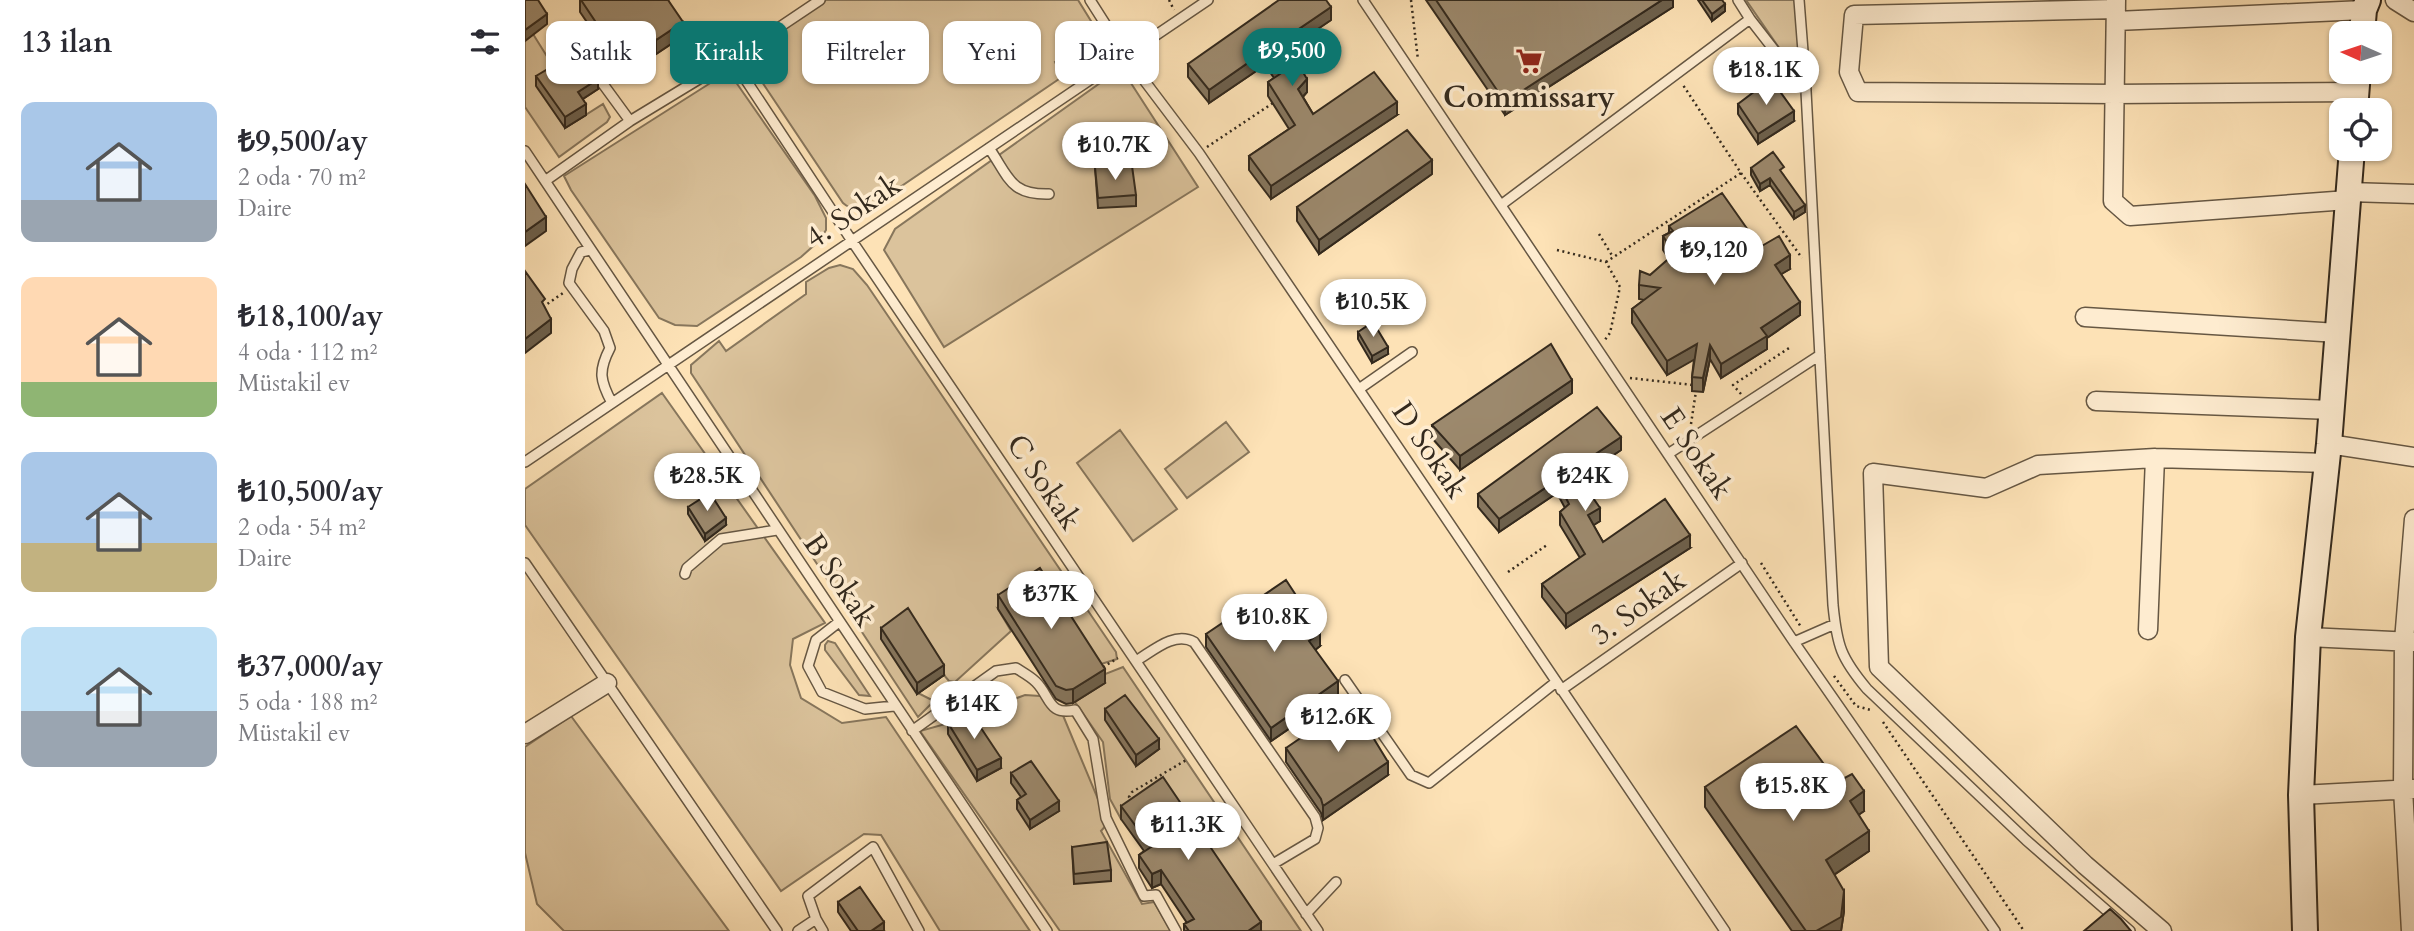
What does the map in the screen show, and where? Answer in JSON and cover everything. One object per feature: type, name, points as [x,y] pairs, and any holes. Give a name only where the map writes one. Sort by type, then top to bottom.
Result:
[{"type":"main road","points":[[2305,931],[2301,795],[2308,637],[2332,410],[2351,161]]},
{"type":"street","points":[[2395,0],[2414,12]]},
{"type":"street","points":[[2356,91],[2115,94],[1858,92],[1849,72],[1854,15],[1880,7],[2038,5],[2116,10],[2365,14]]},
{"type":"street","points":[[2116,10],[2113,201],[2130,216],[2348,196],[2414,194]]},
{"type":"street","points":[[2085,317],[2338,333]]},
{"type":"street","points":[[2096,401],[2332,410]]},
{"type":"street","points":[[2162,931],[2085,865],[1879,667],[1873,473],[1986,488],[2038,465],[2155,458],[2328,454],[2414,457]]},
{"type":"street","points":[[2148,629],[2155,458]]},
{"type":"street","points":[[2411,931],[2409,641],[2414,519]]},
{"type":"street","points":[[2308,637],[2409,641]]},
{"type":"street","points":[[525,734],[607,683]]},
{"type":"street","points":[[2301,795],[2409,789]]},
{"type":"lane","points":[[788,21],[820,0]]},
{"type":"lane","name":"D Sokak","points":[[1090,0],[1103,21]]},
{"type":"lane","name":"4. Sokak","points":[[1159,32],[1208,0]]},
{"type":"lane","name":"E Sokak","points":[[1363,0],[1794,642],[1995,931]]},
{"type":"lane","points":[[1738,0],[1806,91]]},
{"type":"lane","points":[[1799,0],[1835,624],[1840,649],[1847,666],[1867,689],[2026,840],[2130,931]]},
{"type":"lane","points":[[1501,205],[1750,19]]},
{"type":"lane","points":[[603,84],[630,121]]},
{"type":"lane","points":[[545,181],[630,121],[691,84]]},
{"type":"lane","name":"C Sokak","points":[[748,84],[1318,931]]},
{"type":"lane","name":"4. Sokak","points":[[525,462],[1083,84]]},
{"type":"lane","name":"D Sokak","points":[[1147,84],[1199,153],[1725,931]]},
{"type":"lane","points":[[989,148],[1015,186],[1029,195],[1049,194]]},
{"type":"lane","name":"B Sokak","points":[[525,151],[1047,931]]},
{"type":"lane","points":[[590,250],[581,252],[572,269],[569,283],[604,331],[610,348],[602,364],[602,385],[612,403]]},
{"type":"lane","points":[[1359,389],[1412,352]]},
{"type":"lane","points":[[1668,454],[1820,355]]},
{"type":"lane","points":[[685,574],[687,568],[721,539],[777,530]]},
{"type":"lane","points":[[525,563],[776,931]]},
{"type":"lane","name":"3. Sokak","points":[[1345,680],[1411,775],[1429,782],[1559,686],[1742,563]]},
{"type":"lane","points":[[839,622],[816,640],[808,666],[822,692],[865,709],[894,706]]},
{"type":"lane","points":[[1794,642],[1835,624]]},
{"type":"lane","points":[[1136,661],[1174,639],[1187,638],[1194,642],[1315,817],[1318,828],[1315,839],[1273,864]]},
{"type":"lane","points":[[912,731],[996,671],[1016,668],[1035,681],[1056,709],[1062,713],[1075,710],[1093,739],[1106,818],[1144,896],[1156,895],[1176,931]]},
{"type":"lane","points":[[824,931],[816,919],[808,896],[873,847],[919,931]]},
{"type":"lane","points":[[1306,914],[1336,882]]},
{"type":"lane","points":[[798,931],[816,919]]},
{"type":"path","points":[[1411,0],[1418,58],[1415,77]]},
{"type":"path","points":[[1676,74],[1741,173],[1816,278]]},
{"type":"path","points":[[1199,153],[1273,103]]},
{"type":"path","points":[[1557,250],[1606,262],[1741,173]]},
{"type":"path","points":[[1598,234],[1613,257]]},
{"type":"path","points":[[1598,350],[1610,333],[1619,288],[1606,262]]},
{"type":"path","points":[[541,307],[572,287]]},
{"type":"path","points":[[1747,402],[1733,385],[1789,348]]},
{"type":"path","points":[[1616,377],[1693,385]]},
{"type":"path","points":[[1688,441],[1696,391]]},
{"type":"path","points":[[1508,572],[1547,545]]},
{"type":"path","points":[[1761,564],[1807,637]]},
{"type":"path","points":[[1097,670],[1129,652]]},
{"type":"path","points":[[1828,669],[1856,706],[1870,709],[1880,717],[2024,931]]},
{"type":"path","points":[[1128,803],[1132,792],[1198,753]]},
{"type":"path","points":[[1129,797],[1140,802],[1133,806]]},
{"type":"shaded area","points":[[826,0],[1078,0],[1091,21],[1055,21],[1055,82],[875,204],[862,208],[843,203],[763,84],[788,84],[788,26]]},
{"type":"shaded area","points":[[1746,0],[1795,0],[1802,81]]},
{"type":"shaded area","points":[[533,34],[546,55],[546,84],[559,84],[565,128],[603,104],[610,117],[559,157],[525,107],[525,41]]},
{"type":"shaded area","points":[[709,84],[737,84],[815,196],[826,218],[826,230],[820,240],[801,257],[697,326],[675,325],[659,318],[564,176]]},
{"type":"shaded area","points":[[1099,84],[1132,84],[1198,187],[944,347],[884,250],[895,229]]},
{"type":"shaded area","points":[[840,265],[853,269],[867,285],[1116,652],[1117,659],[1098,665],[998,609],[1011,631],[955,682],[949,681],[944,675],[918,693],[934,701],[918,717],[691,373],[691,365],[719,341],[726,351],[806,294],[806,282],[829,268]]},
{"type":"shaded area","points":[[662,393],[825,623],[793,639],[790,665],[801,698],[842,723],[886,717],[1030,931],[940,931],[881,835],[864,834],[781,891],[525,525],[525,489]]},
{"type":"shaded area","points":[[1226,422],[1249,452],[1187,498],[1165,469]]},
{"type":"shaded area","points":[[1120,430],[1177,509],[1133,541],[1077,463]]},
{"type":"shaded area","points":[[828,641],[835,643],[870,696],[859,695],[825,650]]},
{"type":"shaded area","points":[[1123,667],[1301,931],[1258,931],[1164,791],[1121,819],[1110,799],[1103,742],[1075,702],[1100,676]]},
{"type":"shaded area","points":[[1025,695],[1040,696],[1062,713],[1108,823],[1101,831],[1142,904],[1154,902],[1171,931],[1060,931],[920,731],[967,718],[976,730],[1017,698]]},
{"type":"shaded area","points":[[571,716],[729,931],[564,931],[537,904],[525,853],[525,747]]},
{"type":"building","points":[[525,0],[538,0],[547,14],[525,30]]},
{"type":"building","points":[[581,0],[668,0],[682,21],[670,21],[670,31],[656,40],[656,21],[595,21]]},
{"type":"building","points":[[1279,0],[1326,0],[1331,7],[1284,39],[1307,79],[1298,89],[1313,114],[1374,72],[1397,102],[1271,186],[1249,156],[1295,125],[1268,82],[1280,74],[1265,51],[1209,90],[1188,64]]},
{"type":"building","name":"Commissary","points":[[1436,0],[1662,0],[1505,102]]},
{"type":"building","points":[[1702,0],[1722,0],[1725,4],[1712,14]]},
{"type":"building","points":[[546,70],[546,84],[590,84],[578,92],[586,104],[565,117],[536,76]]},
{"type":"building","points":[[1771,79],[1794,111],[1758,134],[1738,104]]},
{"type":"building","points":[[1407,130],[1432,160],[1319,240],[1297,207]]},
{"type":"building","points":[[1773,152],[1784,167],[1780,170],[1805,205],[1794,212],[1770,178],[1760,184],[1751,168]]},
{"type":"building","points":[[1132,166],[1136,195],[1098,198],[1095,167]]},
{"type":"building","points":[[525,184],[546,217],[525,232]]},
{"type":"building","points":[[1722,193],[1760,247],[1779,236],[1790,255],[1775,265],[1800,302],[1761,328],[1767,336],[1721,364],[1710,345],[1703,378],[1692,377],[1697,344],[1667,361],[1632,309],[1660,288],[1639,285],[1640,271],[1650,275],[1674,254],[1663,236],[1673,231],[1669,226]]},
{"type":"building","points":[[525,271],[545,299],[542,302],[551,319],[525,339]]},
{"type":"building","points":[[1373,322],[1388,347],[1372,356],[1358,332]]},
{"type":"building","points":[[1551,344],[1572,380],[1460,456],[1432,425]]},
{"type":"building","points":[[1597,407],[1621,437],[1573,469],[1600,508],[1588,515],[1603,542],[1665,499],[1690,535],[1566,614],[1542,584],[1585,554],[1560,512],[1569,504],[1557,480],[1499,519],[1478,494]]},
{"type":"building","points":[[710,493],[726,518],[705,534],[688,507]]},
{"type":"building","points":[[1040,568],[1105,669],[1073,689],[1066,690],[1056,686],[998,595]]},
{"type":"building","points":[[1286,580],[1320,632],[1309,641],[1338,681],[1271,728],[1206,634]]},
{"type":"building","points":[[908,608],[944,665],[917,683],[881,628]]},
{"type":"building","points":[[1125,695],[1159,739],[1136,755],[1105,709]]},
{"type":"building","points":[[1352,703],[1388,762],[1323,806],[1286,748]]},
{"type":"building","points":[[969,710],[1001,758],[977,770],[948,723]]},
{"type":"building","points":[[1796,726],[1837,782],[1852,774],[1864,791],[1850,801],[1869,831],[1826,860],[1844,891],[1841,917],[1816,931],[1806,931],[1705,787]]},
{"type":"building","points":[[1031,761],[1059,801],[1030,820],[1017,800],[1026,794],[1011,773]]},
{"type":"building","points":[[1163,777],[1261,922],[1248,931],[1189,931],[1184,924],[1194,919],[1161,870],[1152,874],[1139,855],[1151,847],[1121,806]]},
{"type":"building","points":[[1107,842],[1111,870],[1074,874],[1072,847]]},
{"type":"building","points":[[860,887],[884,922],[871,931],[858,931],[838,902]]},
{"type":"building","points":[[2110,909],[2131,931],[2084,931]]},
{"type":"place","name":"Commissary","points":[[1529,61]]}]
